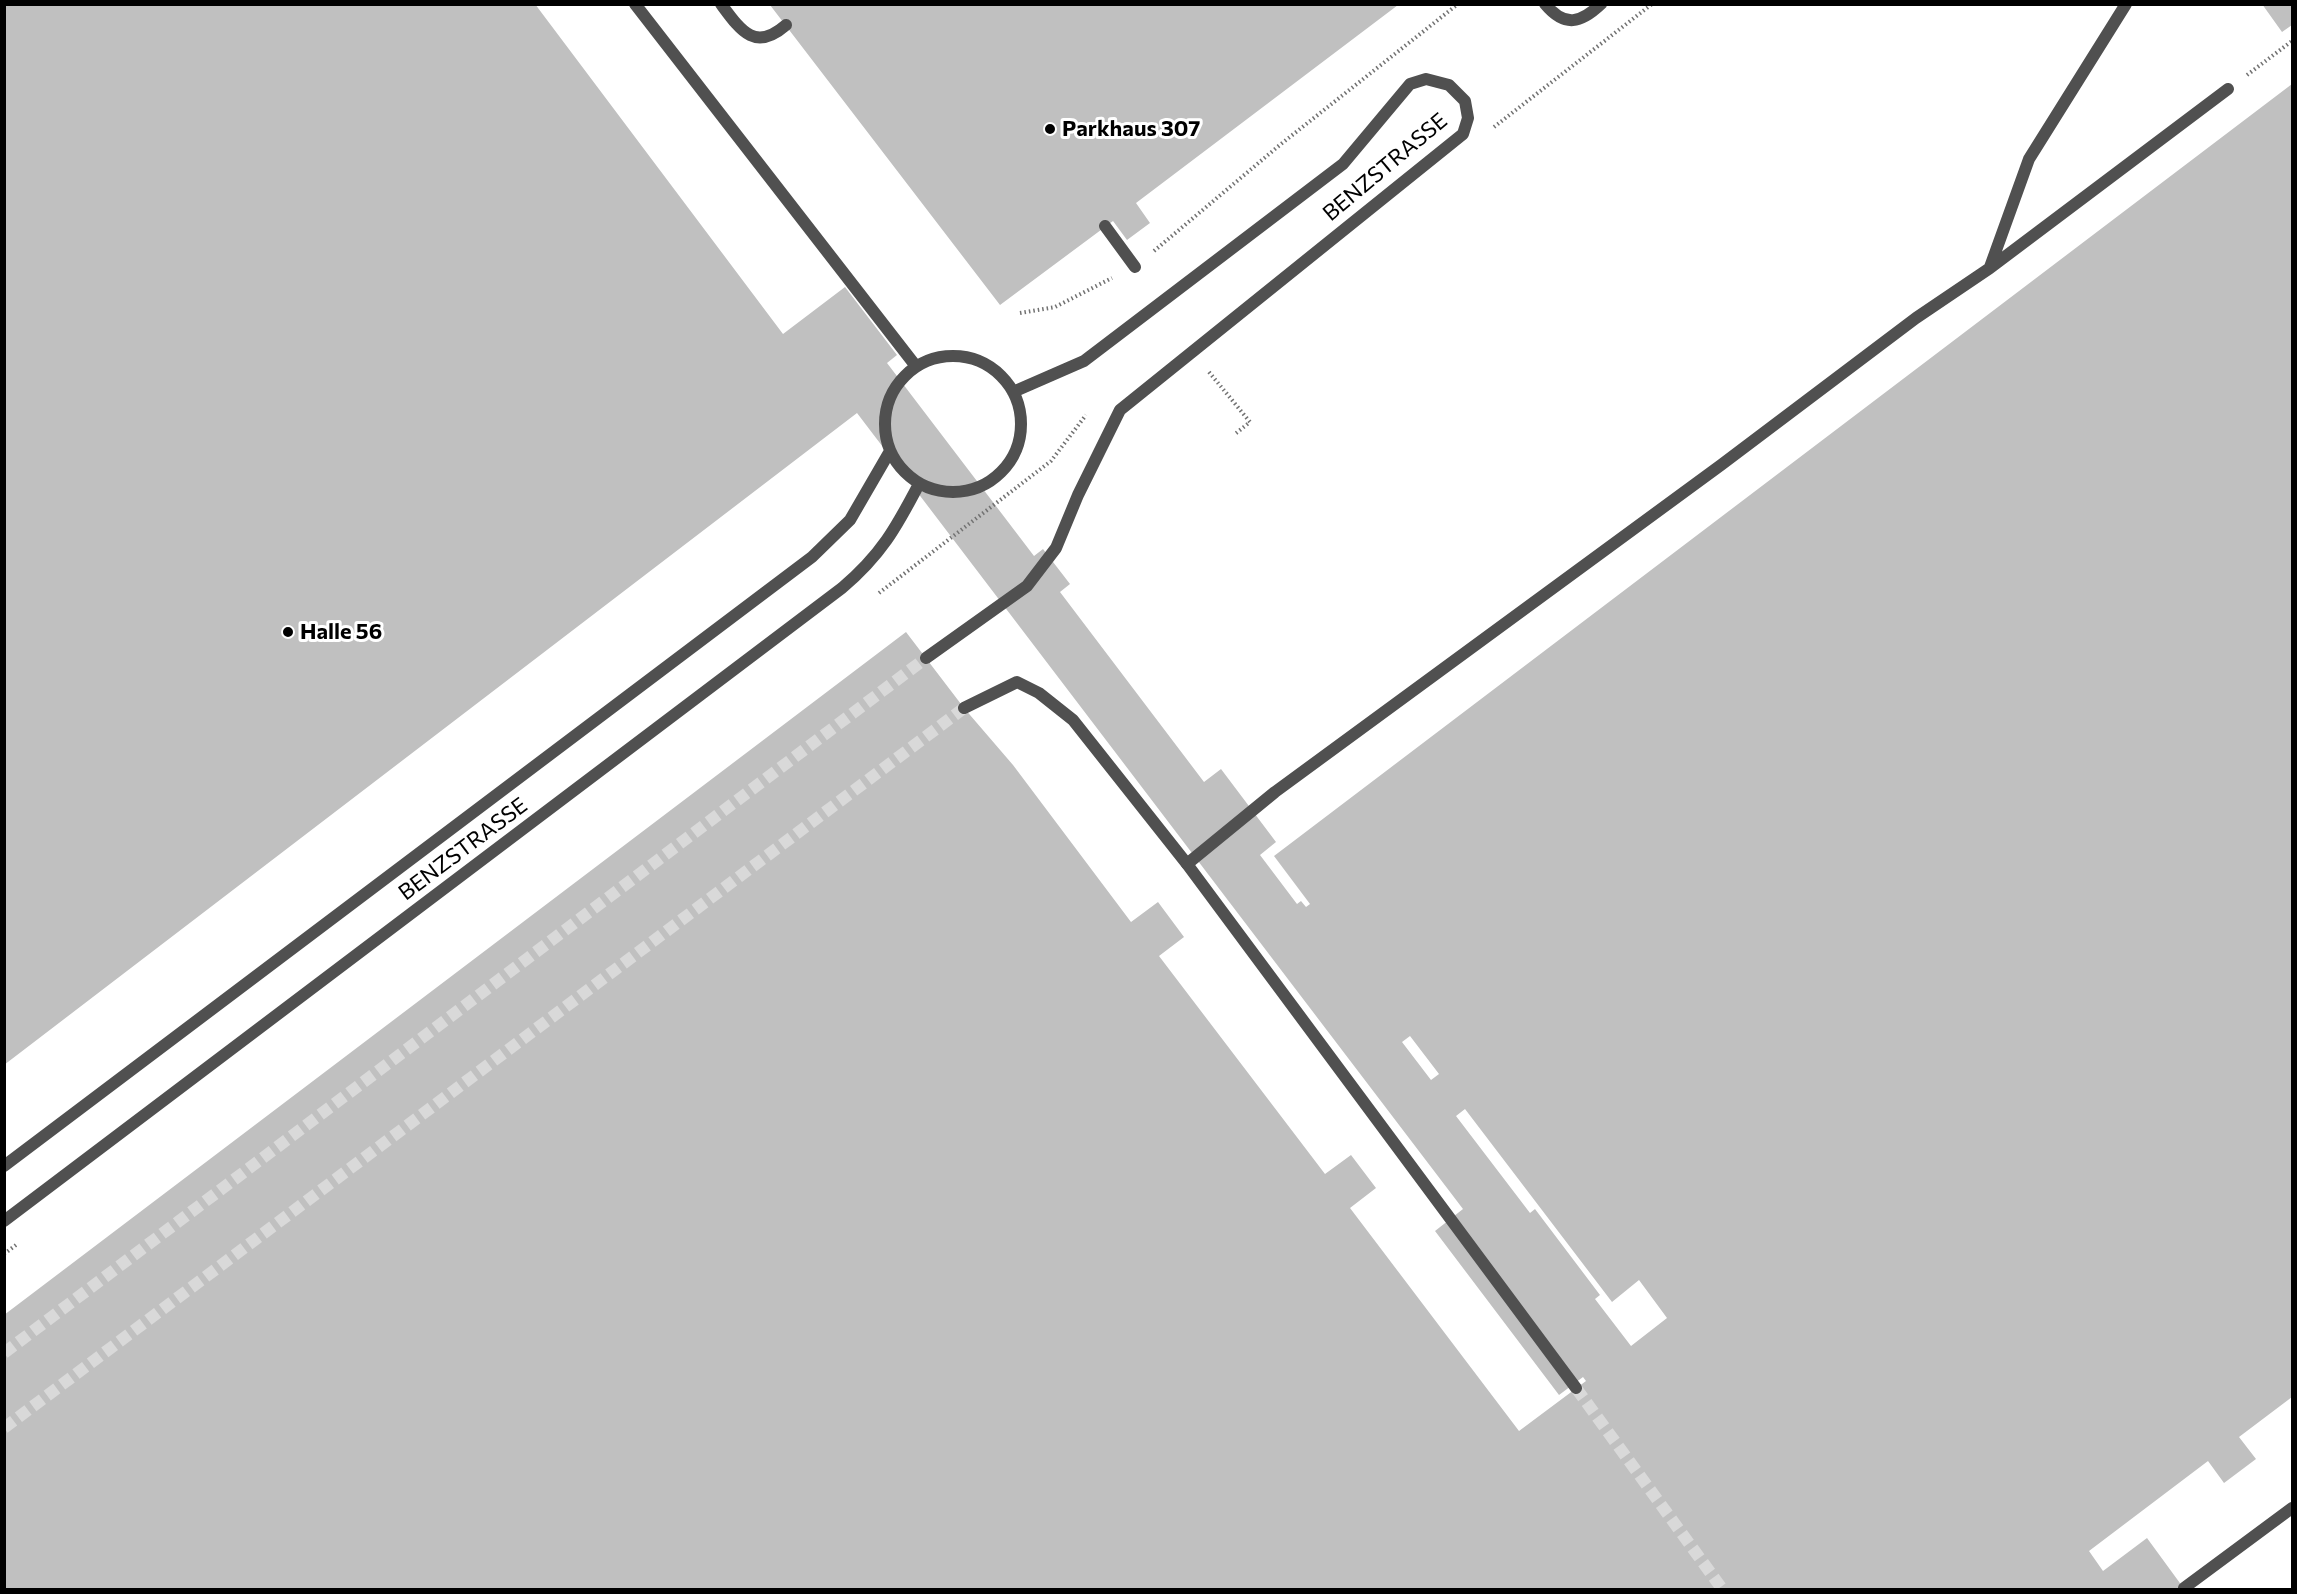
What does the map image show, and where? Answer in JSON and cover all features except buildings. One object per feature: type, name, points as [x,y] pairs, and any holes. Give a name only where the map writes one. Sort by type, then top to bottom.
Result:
[{"type":"street","points":[[635,4],[915,365]]},
{"type":"street","points":[[721,4],[743,31],[756,39],[772,37],[786,25]]},
{"type":"street","points":[[1545,4],[1552,13],[1568,20],[1584,20],[1601,4]]},
{"type":"street","points":[[1990,268],[2029,159],[2126,4]]},
{"type":"street","name":"BENZSTRASSE","points":[[926,658],[1026,586],[1056,548],[1078,495],[1120,410],[1463,134],[1468,118],[1465,101],[1449,85],[1426,80],[1410,84],[1343,164],[1084,361],[1013,392]]},
{"type":"street","points":[[1186,864],[1275,792],[1721,465],[1916,318],[1990,268],[2228,89]]},
{"type":"street","points":[[1105,226],[1135,267]]},
{"type":"street","points":[[956,356],[978,361],[998,374],[1013,392],[1020,413],[1021,435],[1014,456],[1001,474],[983,486],[962,492],[940,492],[919,484],[902,470],[890,451],[884,429],[887,407],[896,387],[915,365],[956,356]]},
{"type":"street","points":[[4,1166],[812,557],[850,520],[890,451]]},
{"type":"street","name":"BENZSTRASSE","points":[[4,1221],[842,588],[869,565],[893,534],[919,484]]},
{"type":"street","points":[[964,708],[1017,682],[1039,693],[1073,720],[1186,864],[1576,1388]]},
{"type":"street","points":[[2184,1588],[2292,1508]]},
{"type":"path","points":[[1020,313],[1055,307],[1135,267],[1281,144],[1458,4]]},
{"type":"path","points":[[2228,89],[2292,41]]},
{"type":"path","points":[[1203,365],[1250,422],[1235,434]]},
{"type":"tunnel","points":[[4,1353],[926,658]]},
{"type":"tunnel","points":[[4,1428],[964,708]]},
{"type":"tunnel","points":[[1576,1388],[1723,1590]]},
{"type":"place","name":"Parkhaus 307","points":[[1050,129]]},
{"type":"place","name":"Halle 56","points":[[288,632]]}]
